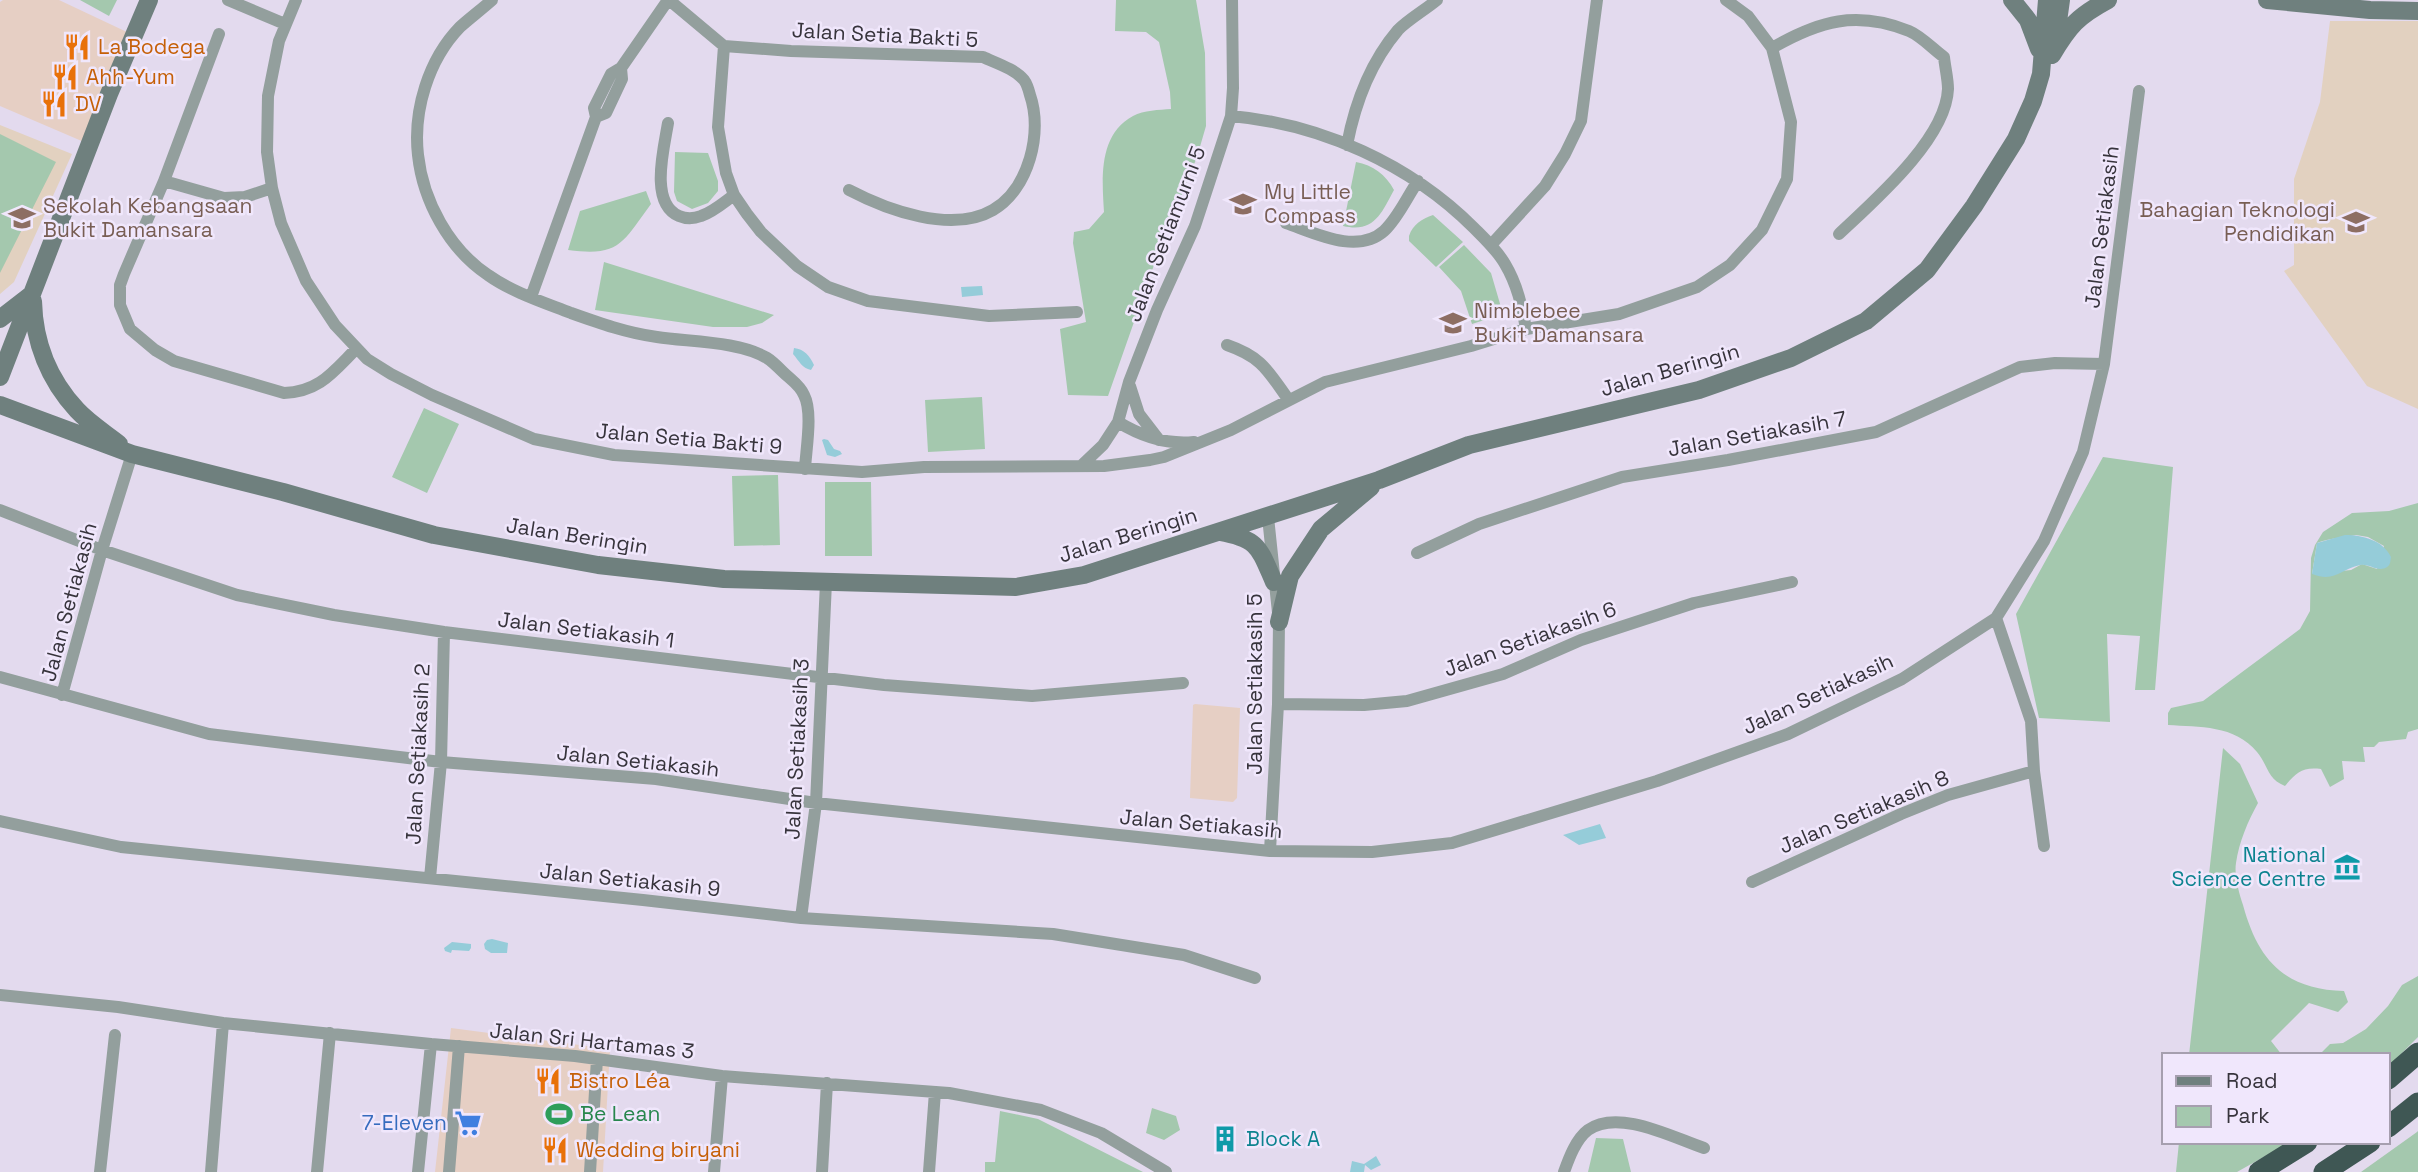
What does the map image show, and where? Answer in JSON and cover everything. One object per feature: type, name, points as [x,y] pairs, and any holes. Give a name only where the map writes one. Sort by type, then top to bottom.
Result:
[{"type":"highway","points":[[2392,1075],[2418,1051]]},
{"type":"highway","points":[[2390,1125],[2418,1103]]},
{"type":"highway","points":[[2259,1172],[2304,1144]]},
{"type":"highway","points":[[2323,1172],[2367,1144]]},
{"type":"street","points":[[0,377],[109,94],[149,0]]},
{"type":"street","points":[[228,0],[285,24]]},
{"type":"street","name":"Jalan Setia Bakti 9","points":[[296,0],[285,24],[270,77],[266,114],[272,188],[281,223],[306,281],[335,325],[356,349],[391,374],[422,390],[534,439],[614,455],[862,472],[924,467],[1119,465],[1150,460],[1231,430],[1325,382],[1526,330],[1619,314],[1697,287],[1730,265],[1762,230],[1787,179],[1791,122],[1772,48]]},
{"type":"street","points":[[492,0],[459,29],[432,69],[422,97],[416,142],[426,192],[438,220],[459,249],[488,275],[531,297],[612,328],[655,337],[740,348],[767,358],[797,385],[804,395],[808,407],[805,469]]},
{"type":"street","points":[[531,297],[596,117],[594,108],[611,74],[621,68],[668,0],[724,46],[718,127],[726,173],[734,195],[761,232],[797,267],[828,287],[868,301],[989,316],[1077,313]]},
{"type":"street","name":"Jalan Setiamurni 5","points":[[1227,0],[1231,15]]},
{"type":"street","name":"Jalan Setiamurni 5","points":[[1082,465],[1103,446],[1118,422],[1129,383],[1157,310],[1195,226],[1231,116],[1232,0]]},
{"type":"street","points":[[1347,145],[1362,90],[1381,55],[1399,29],[1437,0]]},
{"type":"street","points":[[1491,245],[1545,186],[1581,121],[1597,0]]},
{"type":"street","points":[[1726,0],[1748,16],[1772,48],[1797,34],[1826,23],[1864,20],[1911,31],[1944,57],[1948,91],[1938,127],[1897,178],[1839,234]]},
{"type":"street","points":[[2012,0],[2028,20],[2045,62]]},
{"type":"street","name":"Jalan Beringin","points":[[0,405],[132,454],[283,492],[434,535],[598,565],[724,579],[1016,587],[1084,575],[1379,480],[1469,445],[1699,390],[1791,358],[1866,321],[1927,271],[1974,206],[2016,139],[2033,101],[2059,0]]},
{"type":"street","points":[[2045,62],[2065,33],[2084,13],[2108,0]]},
{"type":"street","points":[[2267,0],[2370,10],[2418,11]]},
{"type":"street","points":[[219,34],[164,181],[120,285],[119,296],[124,317],[141,341],[174,361],[284,393],[297,393],[312,388],[356,349]]},
{"type":"street","name":"Jalan Setia Bakti 5","points":[[724,46],[791,51],[975,56],[1005,66],[1025,81],[1034,107],[1034,146],[1025,173],[994,210],[958,219],[932,218],[904,213],[874,203],[849,190]]},
{"type":"street","name":"Jalan Setiakasih","points":[[132,454],[62,695],[209,734],[441,762],[656,779],[816,803],[1270,851],[1372,852],[1452,843],[1657,780],[1788,734],[1902,678],[1996,618],[2044,541],[2083,452],[2104,364],[2139,91]]},
{"type":"street","points":[[1231,116],[1293,128],[1347,145],[1418,181],[1457,211],[1491,245],[1505,264],[1515,284],[1526,330]]},
{"type":"street","points":[[668,123],[662,178],[663,200],[666,206],[677,215],[696,218],[734,195]]},
{"type":"street","points":[[164,181],[224,198],[245,197],[272,188]]},
{"type":"street","points":[[1286,223],[1352,243],[1363,242],[1384,230],[1418,181]]},
{"type":"street","points":[[0,319],[32,294]]},
{"type":"street","points":[[32,294],[33,321],[42,356],[56,383],[78,411],[132,454]]},
{"type":"street","points":[[1227,345],[1248,352],[1260,361],[1289,400]]},
{"type":"street","name":"Jalan Setiakasih 7","points":[[1417,553],[1479,524],[1622,477],[1876,432],[2021,367],[2055,363],[2104,364]]},
{"type":"street","points":[[1129,383],[1139,414],[1160,440]]},
{"type":"street","points":[[1118,422],[1144,436],[1160,440],[1185,443],[1204,441]]},
{"type":"street","points":[[1279,622],[1290,576],[1321,529],[1379,480]]},
{"type":"street","name":"Jalan Setiakasih 1","points":[[0,510],[102,550],[237,595],[334,615],[444,632],[884,685],[1032,696],[1184,683]]},
{"type":"street","name":"Jalan Setiakasih 5","points":[[1268,517],[1279,622],[1278,705],[1270,851]]},
{"type":"street","points":[[1217,532],[1242,536],[1260,548],[1274,582]]},
{"type":"street","name":"Jalan Setiakasih 3","points":[[801,918],[816,803],[826,582]]},
{"type":"street","name":"Jalan Setiakasih 6","points":[[1278,705],[1364,705],[1407,701],[1503,674],[1581,640],[1695,603],[1792,583]]},
{"type":"street","points":[[1996,618],[2031,721],[2034,771],[2044,846]]},
{"type":"street","name":"Jalan Setiakasih 2","points":[[430,878],[441,762],[444,632]]},
{"type":"street","points":[[0,677],[62,695]]},
{"type":"street","name":"Jalan Setiakasih 8","points":[[1752,883],[1912,809],[1948,795],[2034,771]]},
{"type":"street","name":"Jalan Setiakasih 9","points":[[0,821],[121,846],[801,918],[1053,934],[1184,955],[1255,978]]},
{"type":"street","name":"Jalan Sri Hartamas 3","points":[[0,995],[118,1007],[222,1023],[597,1059],[722,1076],[935,1091],[1041,1110],[1101,1133],[1166,1172]]},
{"type":"street","points":[[211,1172],[222,1023]]},
{"type":"street","points":[[317,1172],[330,1033]]},
{"type":"street","points":[[100,1172],[115,1035]]},
{"type":"street","points":[[418,1172],[431,1044]]},
{"type":"street","points":[[449,1172],[460,1046]]},
{"type":"street","points":[[590,1172],[597,1059]]},
{"type":"street","points":[[714,1172],[722,1076]]},
{"type":"street","points":[[822,1172],[827,1083]]},
{"type":"street","points":[[929,1172],[935,1091]]},
{"type":"street","points":[[1564,1172],[1573,1150],[1588,1130],[1608,1124],[1632,1123],[1704,1148]]},
{"type":"shaded area","points":[[59,0],[129,33],[84,142],[0,106],[0,2]]},
{"type":"shaded area","name":"Bahagian Teknologi Pendidikan","points":[[2330,21],[2418,21],[2418,409],[2367,386],[2284,271],[2294,265],[2294,179],[2320,102]]},
{"type":"shaded area","name":"Sekolah Kebangsaan Bukit Damansara","points":[[0,125],[72,154],[14,282],[0,294]]},
{"type":"shaded area","points":[[1195,704],[1240,708],[1237,798],[1233,802],[1190,798]]},
{"type":"shaded area","points":[[451,1028],[610,1049],[603,1172],[435,1172]]},
{"type":"green space","points":[[80,0],[117,0],[109,16]]},
{"type":"green space","points":[[1116,0],[1196,0],[1205,53],[1206,126],[1197,157],[1160,248],[1108,396],[1068,395],[1060,329],[1086,322],[1073,243],[1074,232],[1089,229],[1104,212],[1103,172],[1113,134],[1137,114],[1171,109],[1159,42],[1146,32],[1115,31]]},
{"type":"green space","points":[[0,134],[56,162],[0,273]]},
{"type":"green space","points":[[675,152],[708,153],[718,181],[718,191],[708,203],[692,209],[677,201],[674,192]]},
{"type":"green space","points":[[1356,162],[1378,172],[1394,190],[1375,220],[1362,227],[1343,226]]},
{"type":"green space","points":[[646,191],[651,204],[626,238],[609,249],[585,252],[568,250],[580,211]]},
{"type":"green space","points":[[1433,215],[1463,242],[1436,267],[1409,241],[1415,225]]},
{"type":"green space","points":[[1464,245],[1491,273],[1503,314],[1472,324],[1461,291],[1439,267]]},
{"type":"green space","points":[[604,262],[774,315],[762,323],[747,327],[713,327],[595,310]]},
{"type":"green space","points":[[982,397],[985,449],[928,452],[925,400]]},
{"type":"green space","points":[[424,408],[459,424],[427,493],[392,477]]},
{"type":"green space","points":[[2103,457],[2173,467],[2155,690],[2135,690],[2140,636],[2107,634],[2110,722],[2039,718],[2016,614]]},
{"type":"green space","points":[[778,475],[780,545],[734,546],[732,476]]},
{"type":"green space","points":[[825,482],[871,482],[872,556],[825,556]]},
{"type":"green space","points":[[2418,503],[2418,729],[2408,732],[2406,739],[2363,747],[2365,762],[2342,761],[2344,779],[2330,787],[2321,769],[2300,772],[2285,786],[2271,776],[2257,752],[2238,737],[2216,729],[2168,725],[2171,708],[2203,701],[2300,629],[2310,611],[2311,558],[2315,545],[2323,532],[2352,513],[2389,511]],"holes":[[[2356,535],[2368,537],[2384,546],[2377,569],[2362,564],[2351,570],[2312,574],[2317,543]]]},
{"type":"green space","points":[[2223,748],[2240,764],[2258,803],[2247,824],[2237,855],[2236,868],[2240,895],[2257,941],[2277,968],[2290,977],[2323,989],[2344,991],[2348,1002],[2338,1012],[2309,1003],[2271,1041],[2280,1053],[2189,1053]]},
{"type":"green space","points":[[2418,976],[2418,1037],[2390,1065],[2390,1053],[2321,1053],[2330,1044],[2343,1043],[2366,1029],[2388,1006],[2402,985]]},
{"type":"green space","points":[[1152,1108],[1176,1116],[1180,1130],[1164,1140],[1146,1133]]},
{"type":"green space","points":[[1000,1111],[1038,1119],[1143,1172],[985,1172],[985,1162],[995,1162]]},
{"type":"green space","points":[[2417,1132],[2418,1172],[2361,1172]]},
{"type":"green space","points":[[1596,1138],[1623,1139],[1631,1172],[1588,1172]]},
{"type":"green space","points":[[2179,1144],[2286,1144],[2237,1172],[2176,1172]]},
{"type":"water","points":[[982,286],[983,295],[962,297],[961,287]]},
{"type":"water","points":[[794,348],[809,356],[814,365],[811,370],[803,366],[793,354]]},
{"type":"water","points":[[822,440],[842,454],[835,457],[827,455]]},
{"type":"water","points":[[2345,535],[2365,537],[2383,546],[2391,557],[2389,565],[2380,569],[2360,565],[2326,577],[2312,574],[2317,543]]},
{"type":"water","points":[[1600,824],[1606,838],[1579,845],[1563,835]]},
{"type":"water","points":[[492,939],[508,943],[507,953],[491,953],[485,949],[484,944]]},
{"type":"water","points":[[452,942],[471,944],[471,948],[469,951],[445,951],[444,948]]},
{"type":"water","points":[[1376,1156],[1381,1165],[1371,1170],[1365,1165],[1364,1172],[1350,1172],[1352,1161],[1364,1164]]},
{"type":"place","name":"La Bodega","points":[[77,47]]},
{"type":"place","name":"Ahh-Yum","points":[[65,77]]},
{"type":"place","name":"DV","points":[[54,104]]},
{"type":"place","name":"My Little Compass","points":[[1243,204]]},
{"type":"place","name":"Sekolah Kebangsaan Bukit Damansara","points":[[22,218]]},
{"type":"place","name":"Bahagian Teknologi Pendidikan","points":[[2356,222]]},
{"type":"place","name":"Nimblebee Bukit Damansara","points":[[1453,323]]},
{"type":"place","name":"National Science Centre","points":[[2347,867]]},
{"type":"place","name":"Bistro Léa","points":[[548,1081]]},
{"type":"place","name":"Be Lean","points":[[559,1114]]},
{"type":"place","name":"7-Eleven","points":[[468,1123]]},
{"type":"place","name":"Block A","points":[[1225,1139]]},
{"type":"place","name":"Wedding biryani","points":[[555,1150]]}]
